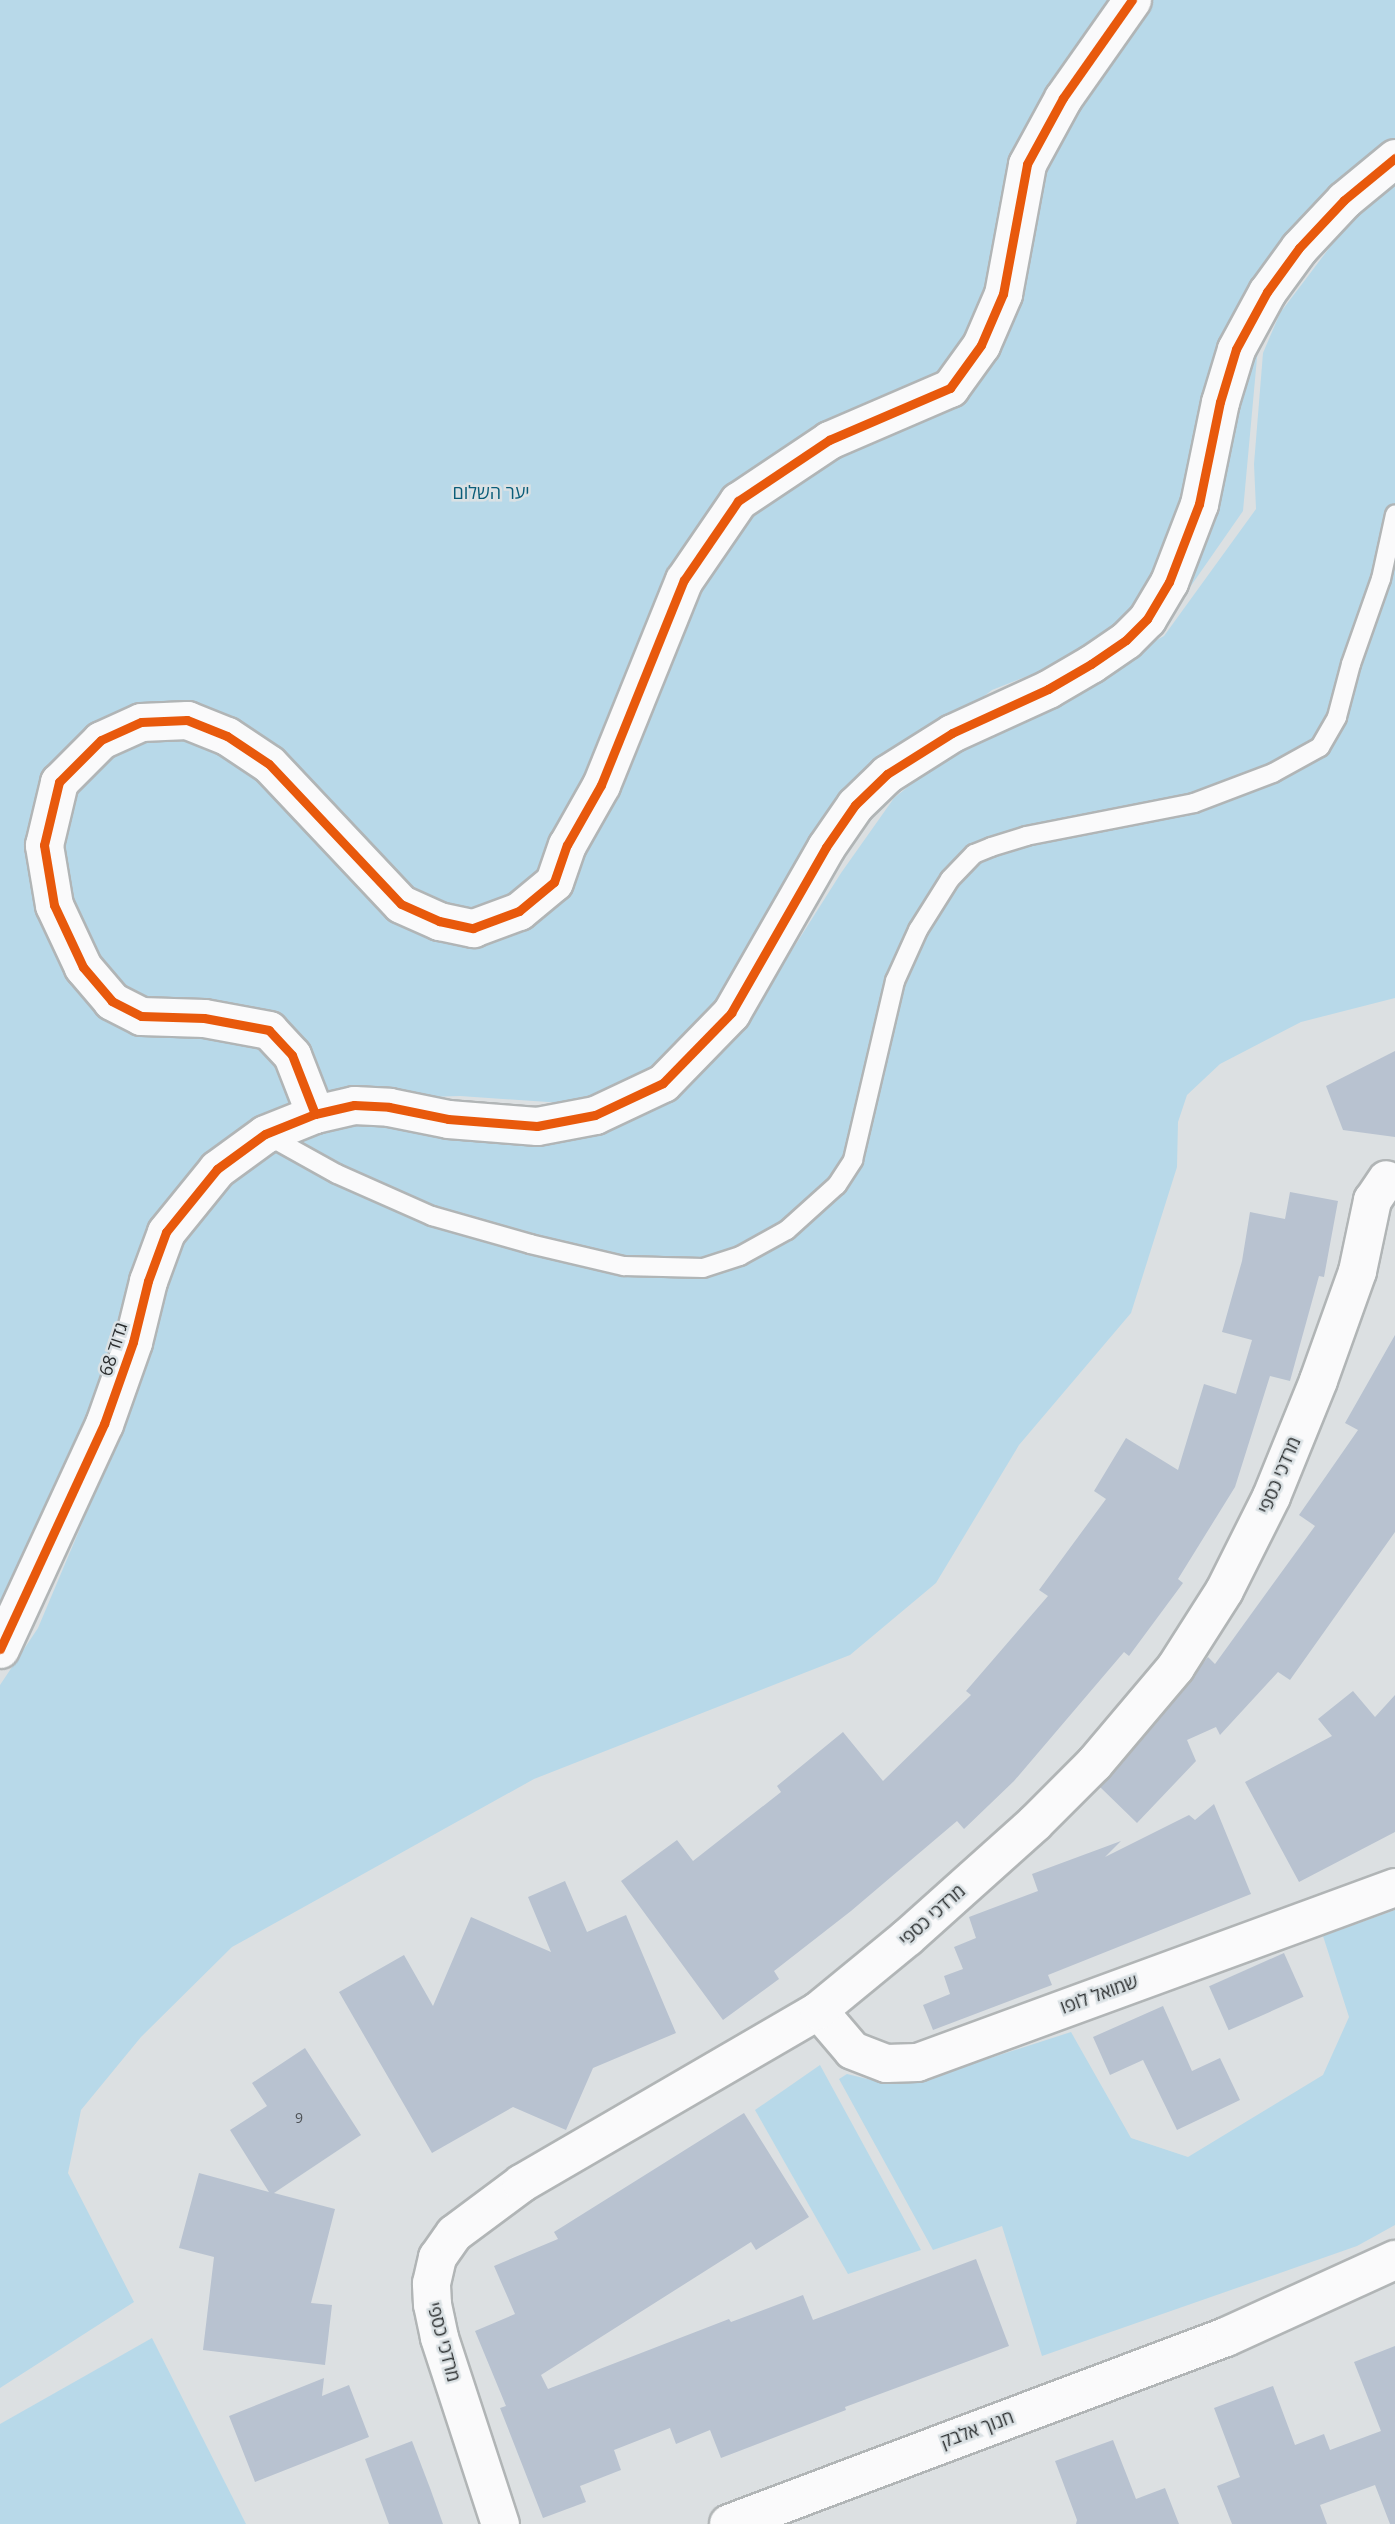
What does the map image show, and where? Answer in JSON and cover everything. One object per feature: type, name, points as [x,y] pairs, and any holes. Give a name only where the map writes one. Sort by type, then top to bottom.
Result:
[{"type":"street","points":[[315,1114],[292,1055],[269,1030],[204,1018],[141,1016],[112,1001],[83,967],[54,905],[44,845],[59,782],[101,740],[141,722],[187,720],[227,736],[269,764],[401,904],[439,921],[473,928],[519,911],[554,882],[567,845],[601,785],[684,580],[738,501],[829,440],[950,388],[981,345],[1003,294],[1027,164],[1063,98],[1132,0]]},
{"type":"street","name":"גדוד 68","points":[[0,1649],[104,1424],[133,1342],[148,1281],[166,1232],[217,1169],[265,1133],[315,1114],[354,1105],[389,1107],[458,1120],[537,1126],[595,1115],[663,1083],[731,1013],[826,847],[855,805],[879,782],[931,745],[1048,689],[1091,664],[1126,640],[1147,619],[1169,582],[1199,505],[1220,402],[1236,349],[1267,292],[1299,248],[1344,200],[1395,158]]},
{"type":"street","name":"מרדכי כספי","points":[[500,2524],[432,2304],[431,2283],[437,2257],[461,2226],[521,2183],[818,2010],[907,1937],[1034,1823],[1094,1763],[1175,1667],[1224,1590],[1271,1496],[1357,1271],[1372,1200],[1385,1179]]},
{"type":"street","name":"שמואל לופו","points":[[818,2010],[852,2050],[887,2063],[917,2063],[1395,1887]]},
{"type":"street","name":"חנוך אלבק","points":[[729,2524],[1226,2337],[1395,2260]]},
{"type":"street","name":"חנוך אלבק","points":[[1226,2337],[1395,2288]]},
{"type":"lane","points":[[265,1133],[337,1174],[432,1216],[530,1244],[624,1266],[703,1268],[740,1256],[775,1237],[813,1210],[837,1185],[853,1160],[895,981],[918,930],[950,879],[974,853],[1026,836],[1194,803],[1273,773],[1320,747],[1337,717],[1351,664],[1381,579],[1395,515]]},
{"type":"green space","name":"יער השלום","points":[[0,0],[1395,0],[1395,154],[1316,229],[1258,347],[1243,511],[1172,613],[1076,657],[992,690],[900,762],[656,1092],[563,1103],[460,1096],[304,1101],[182,1180],[164,1215],[124,1336],[0,1625]]},
{"type":"green space","points":[[1395,181],[1395,998],[1301,1022],[1220,1064],[1187,1095],[1178,1122],[1177,1167],[1131,1313],[1019,1445],[936,1583],[850,1655],[534,1779],[232,1947],[141,2037],[81,2110],[68,2173],[134,2302],[0,2388],[0,1685],[38,1628],[116,1443],[169,1259],[208,1203],[242,1169],[307,1128],[344,1121],[530,1140],[744,1026],[841,873],[894,798],[945,757],[1164,636],[1256,509],[1254,464],[1263,353],[1280,313],[1352,218]]},
{"type":"green space","points":[[1395,1910],[1395,2225],[1357,2246],[1042,2356],[1002,2226],[933,2250],[839,2079],[847,2074],[888,2084],[944,2073],[1071,2032],[1131,2138],[1188,2157],[1323,2075],[1349,2017],[1323,1936]]},
{"type":"green space","points":[[820,2065],[921,2250],[848,2274],[755,2110]]},
{"type":"green space","points":[[152,2338],[246,2524],[0,2524],[0,2424]]},
{"type":"building","points":[[1395,1051],[1395,1137],[1343,1130],[1326,1086]]},
{"type":"building","points":[[1290,1192],[1338,1201],[1324,1277],[1319,1276],[1290,1381],[1270,1376],[1235,1487],[1178,1579],[1183,1583],[1129,1656],[1124,1652],[1014,1781],[964,1829],[957,1821],[851,1911],[774,1971],[779,1979],[723,2020],[621,1881],[677,1840],[693,1861],[781,1792],[777,1786],[843,1732],[883,1781],[971,1695],[966,1691],[1048,1596],[1039,1590],[1106,1499],[1094,1491],[1126,1438],[1178,1470],[1204,1384],[1236,1394],[1252,1340],[1222,1332],[1242,1261],[1250,1212],[1285,1219]]},
{"type":"building","points":[[1395,1335],[1395,1532],[1290,1680],[1278,1672],[1220,1735],[1216,1727],[1187,1740],[1196,1761],[1137,1823],[1100,1787],[1208,1657],[1215,1664],[1315,1526],[1299,1515],[1358,1430],[1345,1423]]},
{"type":"building","points":[[1353,1691],[1375,1717],[1395,1695],[1395,1832],[1299,1882],[1245,1782],[1332,1736],[1318,1719]]},
{"type":"building","points":[[1214,1804],[1251,1894],[1048,1975],[1052,1985],[933,2030],[923,2005],[950,1994],[944,1976],[963,1969],[954,1947],[976,1938],[969,1917],[1038,1891],[1032,1874],[1121,1841],[1105,1857],[1189,1815],[1195,1820]]},
{"type":"building","points":[[565,1881],[587,1932],[626,1915],[676,2033],[593,2068],[566,2130],[513,2107],[432,2153],[339,1992],[404,1955],[433,2006],[471,1917],[551,1952],[528,1897]]},
{"type":"building","points":[[1284,1953],[1304,1997],[1229,2030],[1209,1986]]},
{"type":"building","points":[[1163,2006],[1192,2071],[1220,2058],[1240,2100],[1177,2130],[1143,2060],[1110,2075],[1093,2037]]},
{"type":"building","points":[[305,2048],[361,2135],[274,2193],[335,2209],[311,2303],[332,2305],[325,2365],[203,2350],[214,2257],[179,2248],[199,2173],[269,2192],[230,2130],[267,2106],[252,2083]]},
{"type":"building","points":[[744,2113],[809,2217],[756,2250],[751,2242],[541,2375],[548,2389],[729,2319],[731,2322],[803,2295],[813,2320],[976,2259],[1009,2346],[845,2407],[846,2410],[721,2458],[710,2430],[676,2444],[670,2428],[614,2450],[621,2470],[580,2486],[586,2502],[543,2518],[500,2408],[506,2406],[475,2331],[515,2314],[494,2266],[558,2239],[554,2232]]},
{"type":"building","points":[[1395,2346],[1395,2524],[1390,2524],[1375,2485],[1320,2505],[1327,2524],[1232,2524],[1217,2486],[1240,2477],[1214,2408],[1273,2386],[1295,2445],[1324,2434],[1330,2450],[1381,2431],[1354,2362]]},
{"type":"building","points":[[324,2378],[322,2396],[349,2385],[369,2437],[255,2482],[229,2416]]},
{"type":"building","points":[[1113,2440],[1136,2499],[1165,2488],[1179,2524],[1076,2524],[1077,2520],[1055,2461]]},
{"type":"building","points":[[412,2441],[443,2524],[389,2524],[365,2459]]},
{"type":"cycle path","points":[[315,1114],[292,1055],[269,1030],[204,1018],[141,1016],[112,1001],[83,967],[54,905],[44,845],[59,782],[101,740],[141,722],[187,720],[227,736],[269,764],[401,904],[439,921],[473,928],[519,911],[554,882],[567,845],[601,785],[684,580],[738,501],[829,440],[950,388],[981,345],[1003,294],[1027,164],[1063,98],[1132,0]]},
{"type":"cycle path","points":[[0,1649],[104,1424],[133,1342],[148,1281],[166,1232],[217,1169],[265,1134],[315,1114],[354,1105],[389,1107],[448,1119],[537,1126],[595,1115],[663,1083],[731,1013],[826,847],[855,805],[887,774],[952,733],[1048,689],[1091,664],[1126,640],[1147,619],[1169,582],[1199,504],[1220,402],[1236,349],[1267,292],[1299,248],[1344,200],[1395,158]]}]
